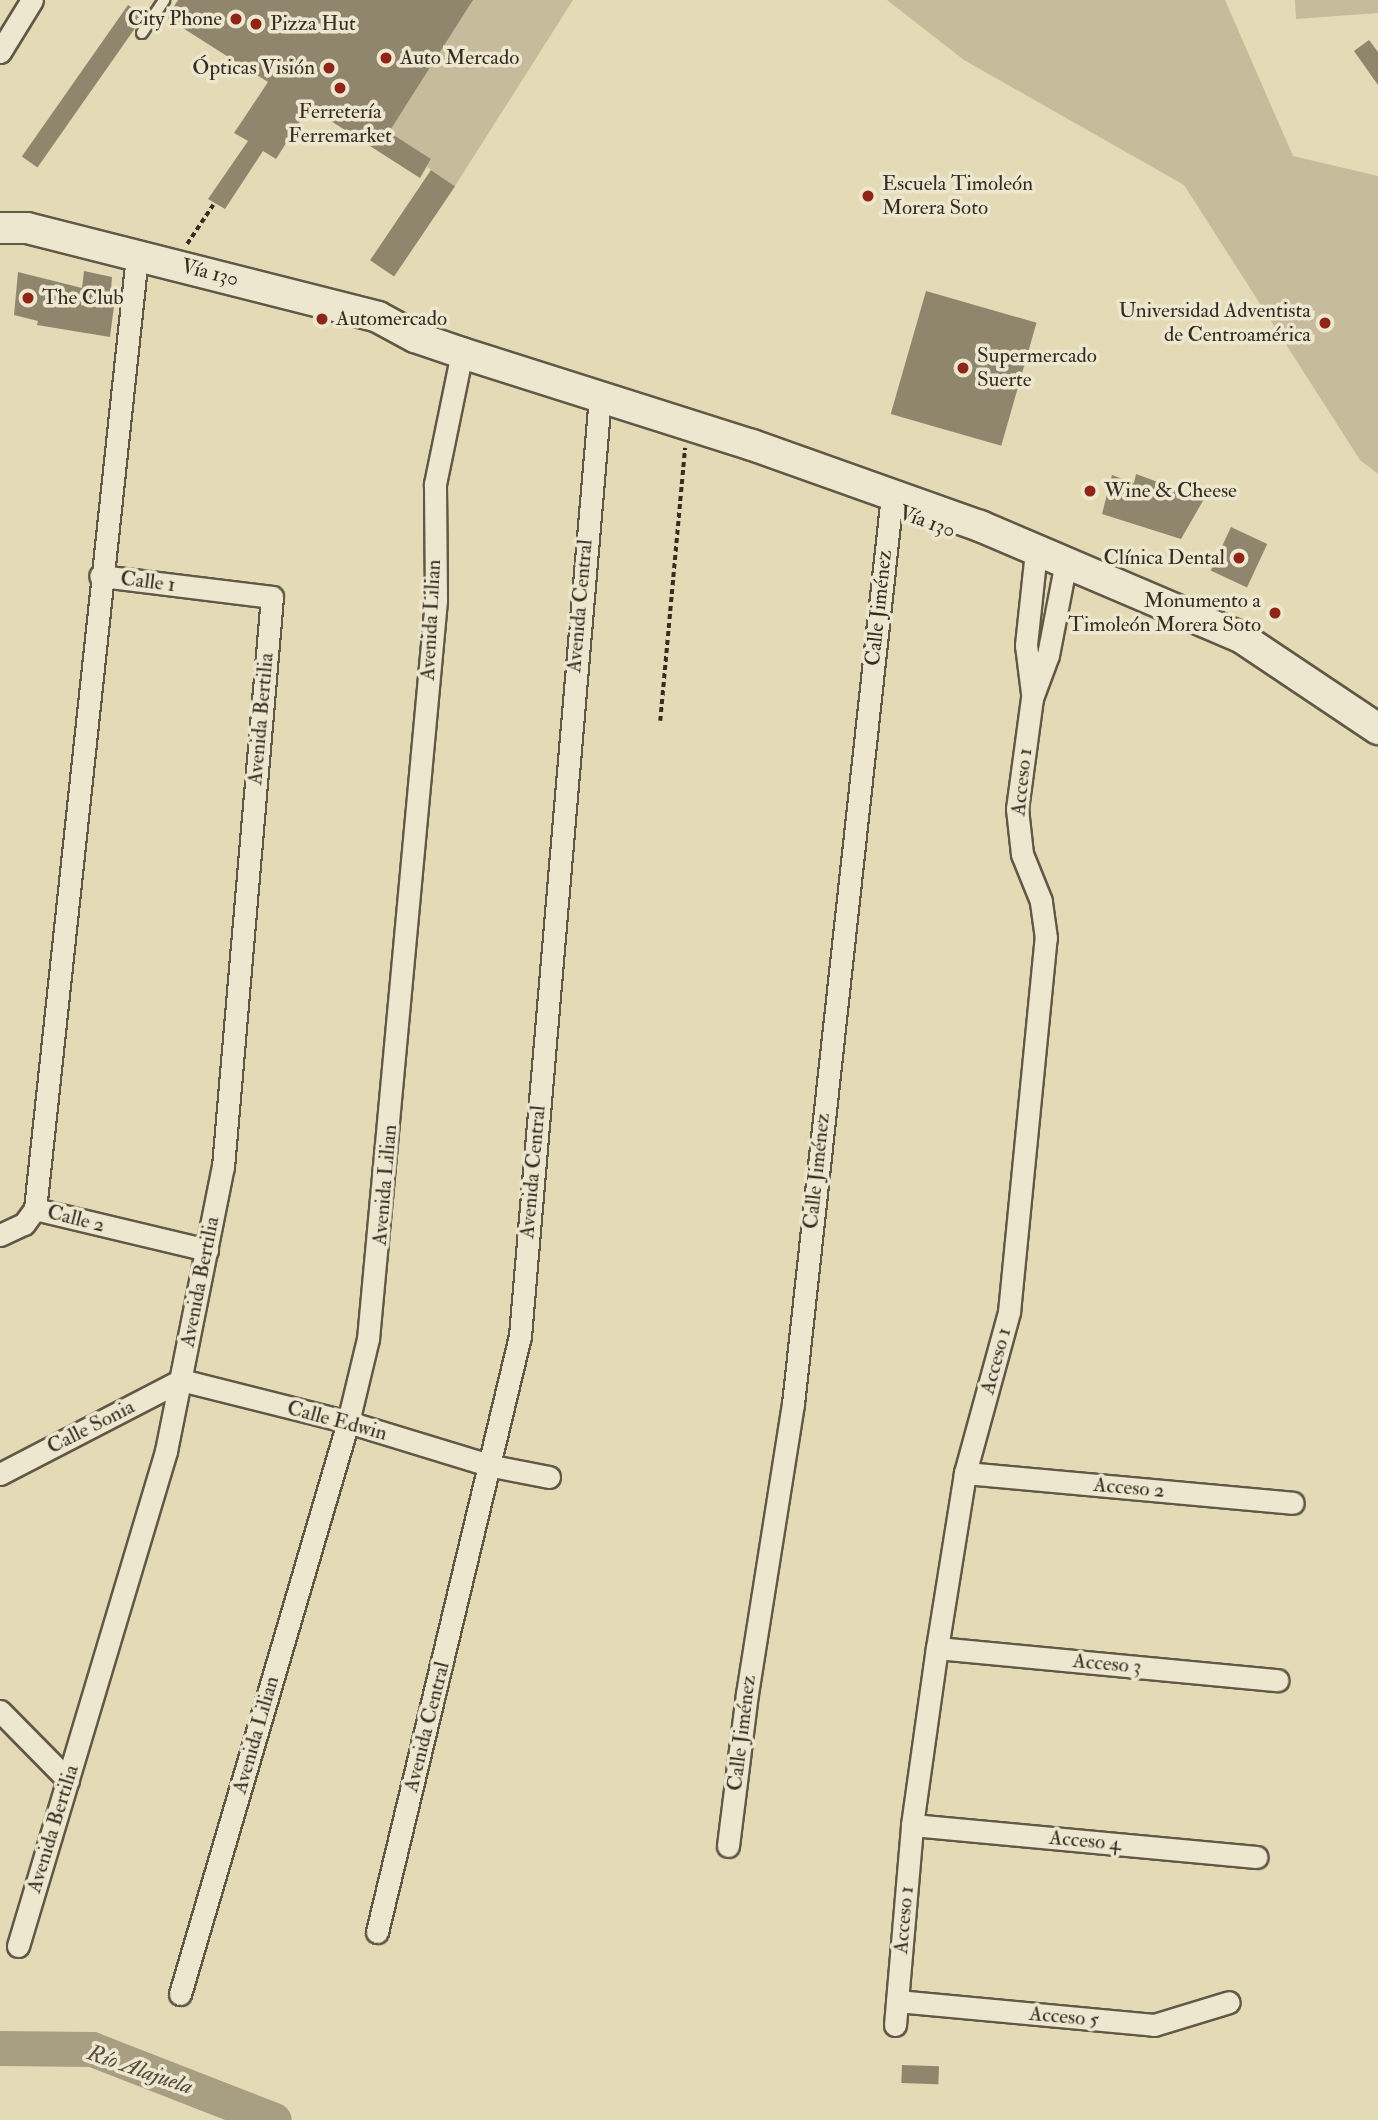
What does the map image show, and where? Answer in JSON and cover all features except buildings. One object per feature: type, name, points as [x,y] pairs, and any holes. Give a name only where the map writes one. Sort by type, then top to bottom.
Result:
[{"type":"main road","name":"Vía 130","points":[[0,228],[27,228],[355,328],[415,337],[718,437],[749,461],[890,501],[1038,548],[1242,638],[1378,729]]},
{"type":"main road","name":"Vía 130","points":[[0,235],[21,245],[136,263]]},
{"type":"main road","name":"Vía 130","points":[[890,501],[1064,572],[1143,596]]},
{"type":"street","points":[[0,52],[32,0]]},
{"type":"street","points":[[35,1209],[100,576],[136,263]]},
{"type":"street","name":"Avenida Lilian","points":[[180,1994],[348,1422],[368,1339],[381,1235],[436,600],[435,484],[462,353]]},
{"type":"street","name":"Avenida Central","points":[[377,1932],[492,1466],[520,1336],[600,397]]},
{"type":"street","name":"Calle Jiménez","points":[[728,1846],[747,1695],[793,1404],[890,501]]},
{"type":"street","name":"Acceso 1","points":[[895,2025],[912,1825],[937,1648],[965,1473],[1009,1312],[1046,937],[1041,901],[1017,831],[1032,698],[1026,645],[1035,561]]},
{"type":"street","name":"Acceso 1","points":[[1032,698],[1048,655],[1064,572]]},
{"type":"street","name":"Calle 1","points":[[100,576],[272,597]]},
{"type":"street","name":"Avenida Bertilia","points":[[18,1946],[166,1451],[223,1167],[272,597]]},
{"type":"street","name":"Calle 2","points":[[0,1235],[24,1224],[35,1209],[207,1250]]},
{"type":"street","name":"Calle Edwin","points":[[181,1380],[348,1422],[492,1466]]},
{"type":"street","name":"Calle Sonia","points":[[0,1474],[181,1380]]},
{"type":"street","points":[[492,1466],[549,1477]]},
{"type":"street","name":"Acceso 2","points":[[965,1473],[1293,1503]]},
{"type":"street","name":"Acceso 3","points":[[937,1648],[1277,1680]]},
{"type":"street","points":[[0,1711],[68,1780]]},
{"type":"street","name":"Acceso 4","points":[[912,1825],[1257,1857]]},
{"type":"street","name":"Acceso 5","points":[[897,2001],[1154,2025],[1229,2002]]},
{"type":"lane","points":[[142,33],[164,0]]},
{"type":"path","points":[[189,242],[212,205]]},
{"type":"path","points":[[660,721],[688,426]]},
{"type":"shaded area","points":[[468,0],[573,0],[455,186],[427,167],[431,159],[378,125],[401,113],[471,3]]},
{"type":"shaded area","name":"Universidad Adventista de Centroamérica","points":[[887,0],[1225,0],[1293,156],[1378,176],[1378,474],[1360,460],[1184,185],[964,60]]},
{"type":"shaded area","points":[[1295,0],[1378,0],[1378,13],[1296,19]]},
{"type":"waterway","name":"Río Alajuela","points":[[0,2048],[92,2049],[274,2120]]},
{"type":"place","name":"City Phone","points":[[236,19]]},
{"type":"place","name":"Pizza Hut","points":[[256,24]]},
{"type":"place","name":"Auto Mercado","points":[[386,58]]},
{"type":"place","name":"Ópticas Visión","points":[[329,68]]},
{"type":"place","name":"Ferretería Ferremarket","points":[[340,88]]},
{"type":"place","name":"Escuela Timoleón Morera Soto","points":[[868,196]]},
{"type":"place","name":"The Club","points":[[28,298]]},
{"type":"place","name":"Automercado","points":[[322,319]]},
{"type":"place","name":"Universidad Adventista de Centroamérica","points":[[1325,323]]},
{"type":"place","name":"Supermercado Suerte","points":[[963,368]]},
{"type":"place","name":"Wine & Cheese","points":[[1090,491]]},
{"type":"place","name":"Clínica Dental","points":[[1239,558]]},
{"type":"place","name":"Monumento a Timoleón Morera Soto","points":[[1275,613]]}]
